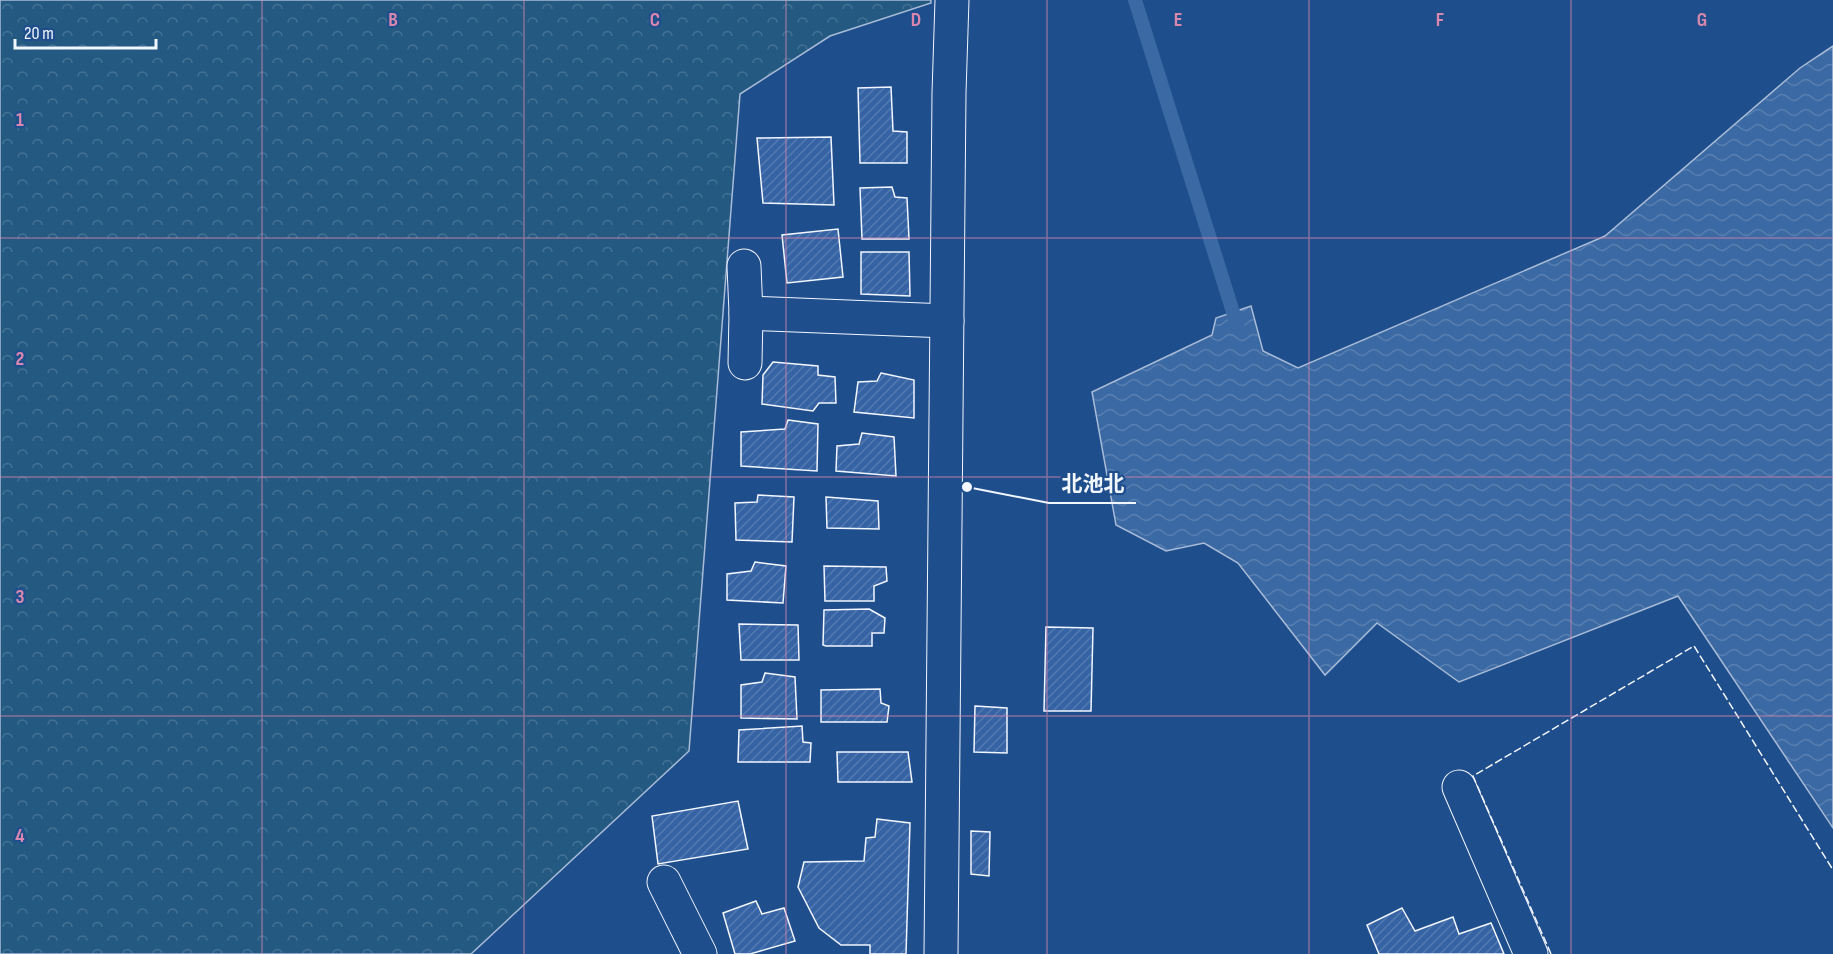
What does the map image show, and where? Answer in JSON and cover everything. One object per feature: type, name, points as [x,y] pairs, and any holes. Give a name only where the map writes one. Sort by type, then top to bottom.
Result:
[{"type":"street","points":[[941,954],[949,93],[952,0]]},
{"type":"street","points":[[744,266],[745,363]]},
{"type":"street","points":[[746,313],[947,321]]},
{"type":"street","points":[[1458,787],[1531,954]]},
{"type":"street","points":[[664,882],[700,954]]},
{"type":"green space","points":[[0,0],[931,0],[931,3],[830,36],[740,94],[689,751],[471,954],[0,954]]},
{"type":"water","points":[[1833,46],[1833,828],[1678,596],[1459,682],[1377,623],[1325,675],[1238,563],[1204,543],[1166,551],[1116,525],[1092,392],[1212,335],[1216,318],[1251,306],[1263,351],[1298,368],[1605,236],[1800,68]]},
{"type":"building","points":[[891,87],[893,131],[907,132],[907,163],[860,163],[858,88]]},
{"type":"building","points":[[831,137],[834,205],[763,203],[757,138]]},
{"type":"building","points":[[892,187],[895,197],[907,198],[909,239],[862,239],[860,188]]},
{"type":"building","points":[[838,229],[843,277],[787,283],[782,235]]},
{"type":"building","points":[[861,252],[909,252],[910,296],[861,294]]},
{"type":"building","points":[[773,362],[818,366],[818,375],[835,377],[836,403],[819,403],[813,411],[762,404],[763,375]]},
{"type":"building","points":[[881,373],[914,380],[914,418],[854,412],[858,382],[877,381]]},
{"type":"building","points":[[788,420],[818,424],[817,471],[741,466],[741,432],[785,429]]},
{"type":"building","points":[[862,433],[894,437],[896,476],[836,471],[837,446],[859,444]]},
{"type":"building","points":[[758,495],[794,497],[792,542],[736,540],[735,503],[757,502]]},
{"type":"building","points":[[826,497],[878,501],[879,529],[827,528]]},
{"type":"building","points":[[755,562],[786,566],[783,603],[727,600],[727,574],[751,571]]},
{"type":"building","points":[[824,566],[886,567],[887,581],[874,586],[874,601],[825,601]]},
{"type":"building","points":[[869,609],[885,618],[884,633],[872,633],[872,646],[823,645],[824,610]]},
{"type":"building","points":[[739,624],[798,625],[799,660],[741,660]]},
{"type":"building","points":[[1046,627],[1093,628],[1091,711],[1044,711]]},
{"type":"building","points":[[765,673],[795,677],[797,719],[741,718],[741,685],[762,682]]},
{"type":"building","points":[[880,689],[881,703],[889,706],[887,722],[821,722],[821,690]]},
{"type":"building","points":[[975,706],[1007,708],[1007,753],[974,752]]},
{"type":"building","points":[[802,726],[803,742],[811,743],[810,762],[738,762],[739,730]]},
{"type":"building","points":[[837,752],[908,752],[912,782],[838,782]]},
{"type":"building","points":[[738,801],[748,849],[658,864],[652,816]]},
{"type":"building","points":[[877,819],[910,823],[906,954],[870,954],[870,945],[841,945],[819,928],[798,887],[804,862],[864,861],[866,838],[875,837]]},
{"type":"building","points":[[971,831],[990,832],[989,876],[971,874]]},
{"type":"building","points":[[756,901],[762,914],[784,908],[795,941],[750,954],[735,954],[723,913]]},
{"type":"building","points":[[1402,908],[1415,931],[1453,917],[1459,934],[1491,923],[1504,954],[1379,954],[1367,925]]},
{"type":"waterway","points":[[1135,0],[1238,328]]},
{"type":"fence","points":[[1551,954],[1473,776],[1694,646],[1833,870]]},
{"type":"place","name":"北池北","points":[[967,487]]}]
